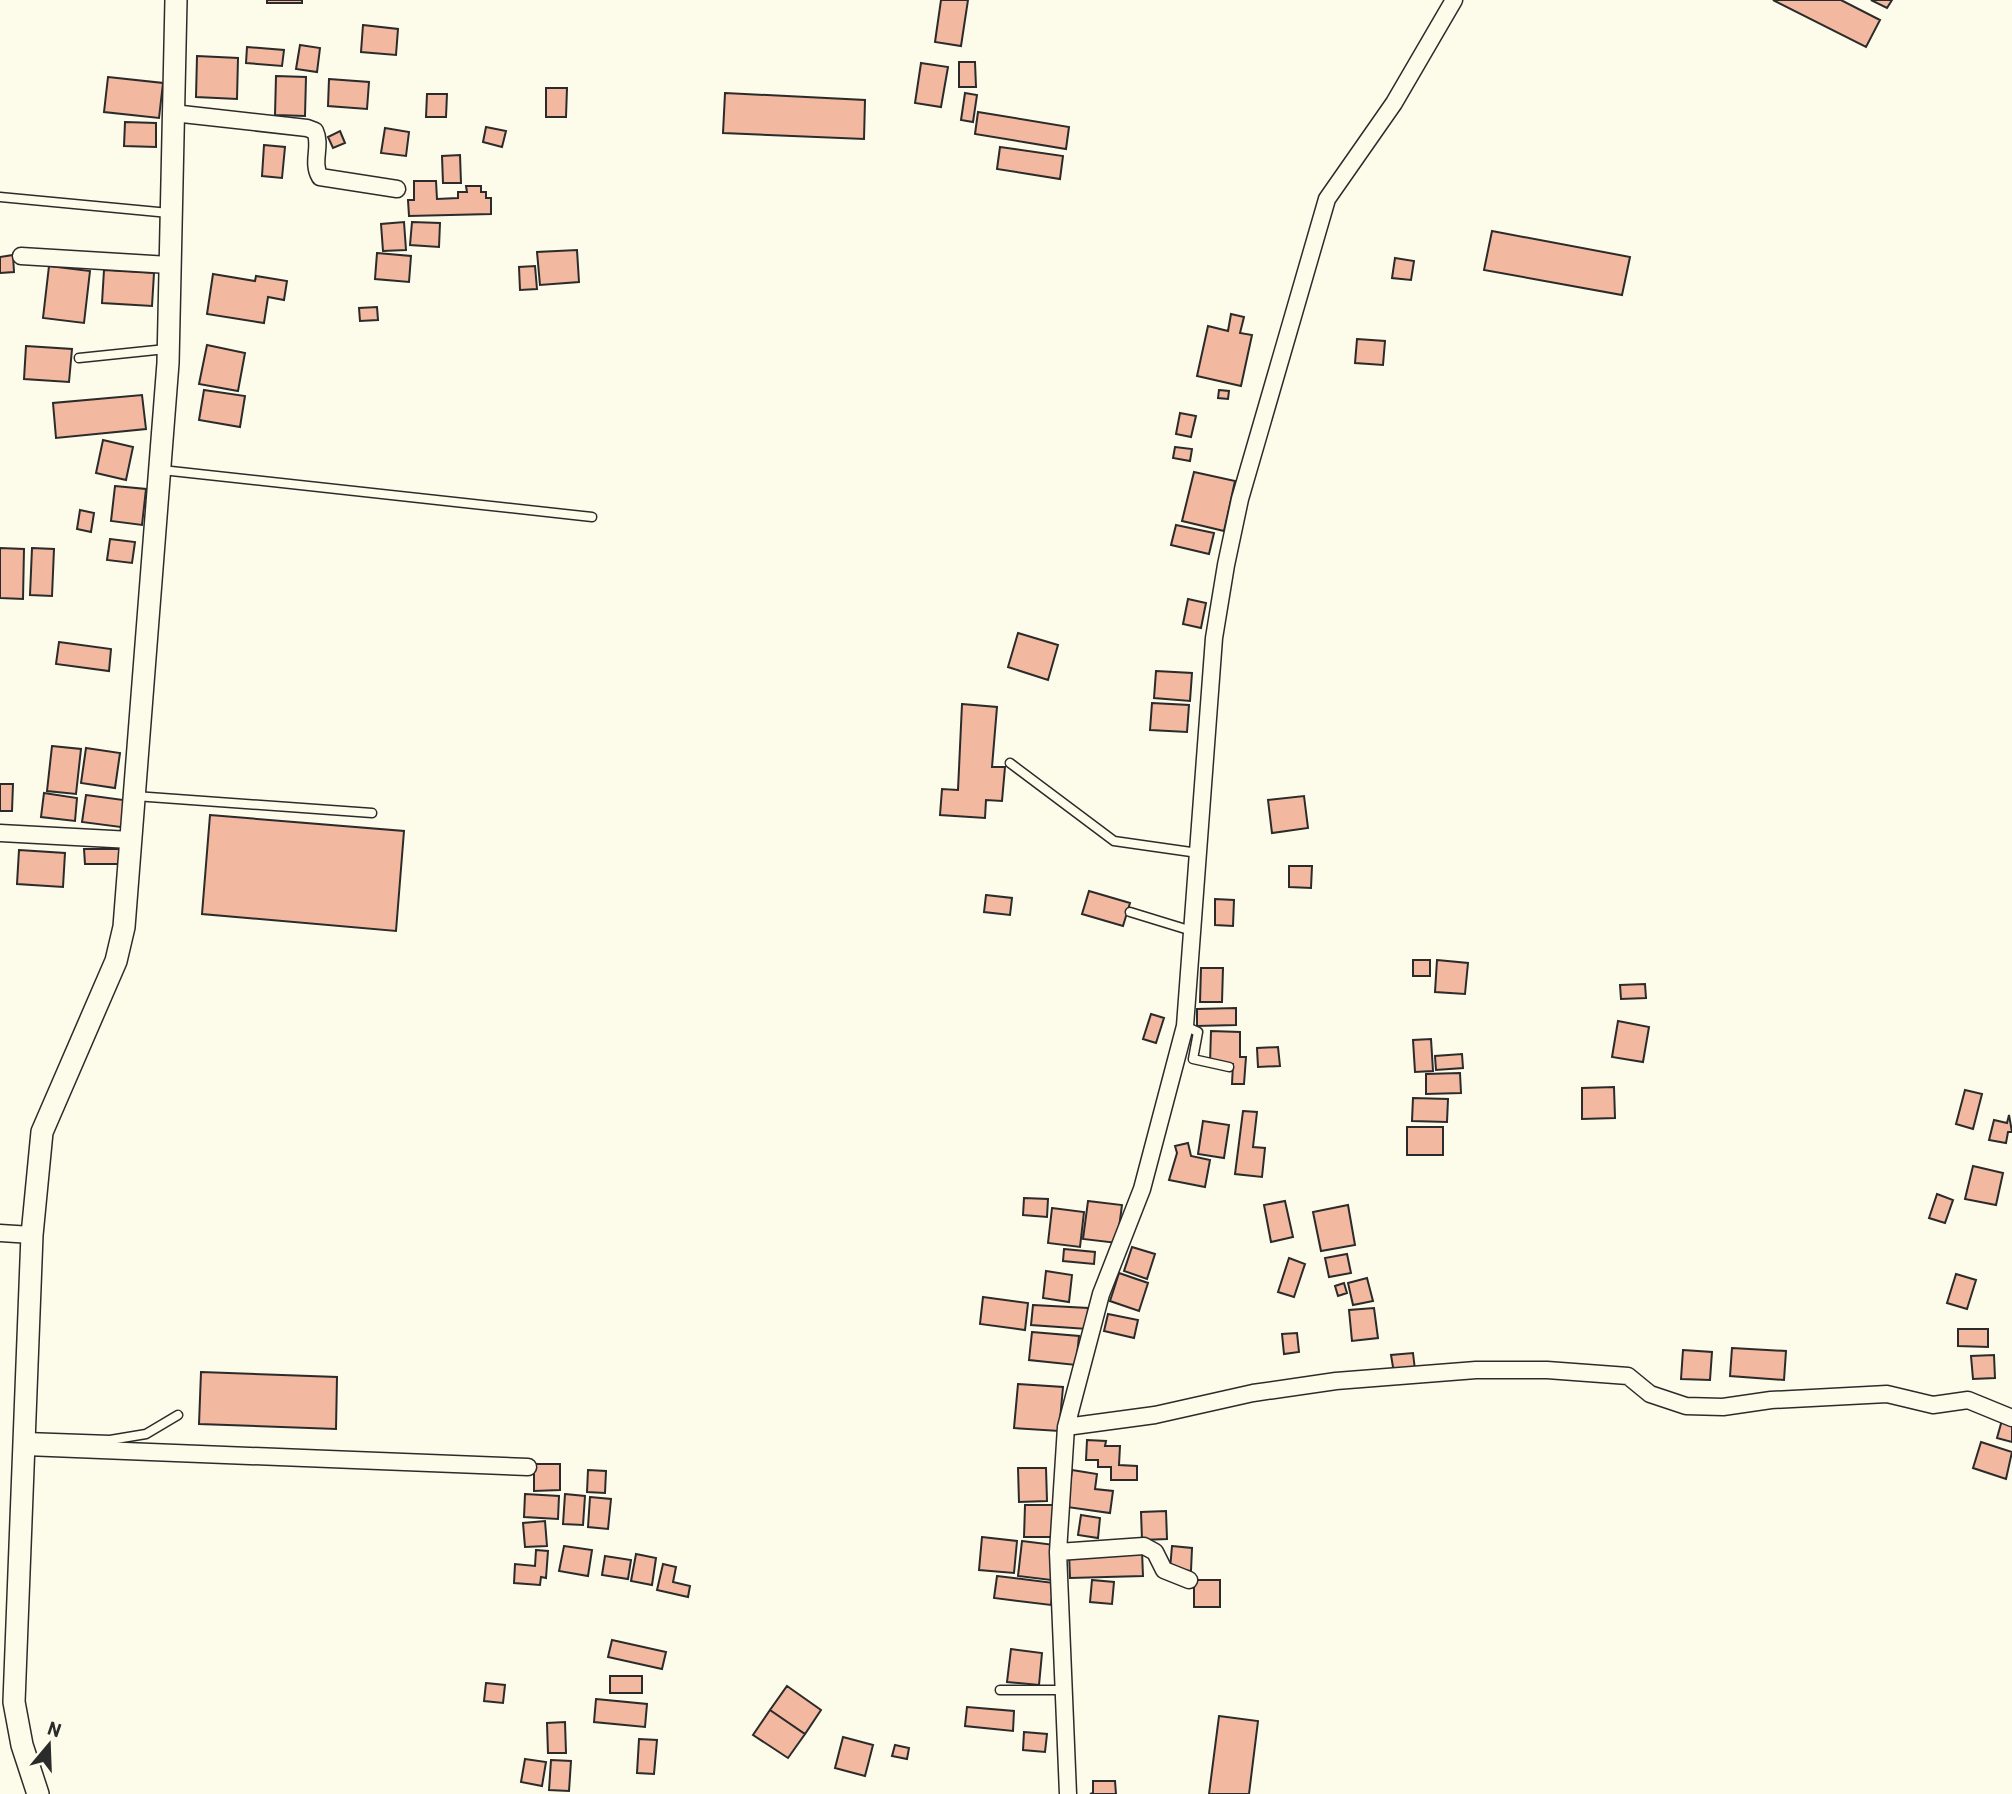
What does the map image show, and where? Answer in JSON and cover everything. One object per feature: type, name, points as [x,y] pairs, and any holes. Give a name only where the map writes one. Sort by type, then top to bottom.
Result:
[{"type":"street","points":[[38,1794],[22,1745],[14,1702],[13,1636],[26,1442],[32,1235],[42,1132],[116,961],[124,927],[168,349],[169,213],[176,0]]},
{"type":"street","points":[[1068,1794],[1058,1552],[1066,1427],[1101,1294],[1142,1189],[1185,1026],[1214,638],[1240,499],[1327,198],[1394,103],[1454,0]]},
{"type":"street","points":[[173,113],[307,128],[315,131],[318,138],[315,169],[320,177],[397,189]]},
{"type":"street","points":[[21,256],[169,265]]},
{"type":"street","points":[[0,833],[131,840]]},
{"type":"street","points":[[0,1233],[32,1235]]},
{"type":"street","points":[[1066,1427],[1155,1415],[1253,1393],[1324,1383],[1476,1370],[1547,1370],[1628,1376],[1650,1394],[1686,1406],[1723,1408],[1771,1400],[1887,1394],[1933,1405],[1968,1400],[2012,1418]]},
{"type":"street","points":[[26,1442],[528,1467]]},
{"type":"street","points":[[1058,1552],[1144,1546],[1155,1552],[1164,1570],[1189,1580]]},
{"type":"lane","points":[[0,197],[169,213]]},
{"type":"lane","points":[[79,358],[168,349]]},
{"type":"lane","points":[[159,470],[592,517]]},
{"type":"lane","points":[[1010,763],[1114,841],[1198,853]]},
{"type":"lane","points":[[135,796],[372,813]]},
{"type":"lane","points":[[1130,912],[1192,931]]},
{"type":"lane","points":[[1185,1026],[1198,1032],[1194,1059],[1229,1067]]},
{"type":"lane","points":[[26,1442],[110,1440],[146,1434],[178,1415]]},
{"type":"lane","points":[[1000,1690],[1063,1690]]},
{"type":"building","points":[[267,0],[302,0],[302,3],[267,3]]},
{"type":"building","points":[[941,0],[968,0],[961,46],[935,42]]},
{"type":"building","points":[[1773,0],[1841,0],[1880,20],[1866,47]]},
{"type":"building","points":[[1871,0],[1892,0],[1887,8]]},
{"type":"building","points":[[363,25],[398,29],[396,55],[361,52]]},
{"type":"building","points":[[300,45],[320,48],[317,72],[296,69]]},
{"type":"building","points":[[247,47],[284,50],[282,66],[246,63]]},
{"type":"building","points":[[197,56],[238,58],[237,99],[196,97]]},
{"type":"building","points":[[959,62],[975,62],[976,87],[959,87]]},
{"type":"building","points":[[921,63],[948,67],[941,107],[915,103]]},
{"type":"building","points":[[276,76],[306,77],[305,116],[275,115]]},
{"type":"building","points":[[108,77],[163,83],[159,118],[104,112]]},
{"type":"building","points":[[329,79],[369,82],[367,109],[328,106]]},
{"type":"building","points":[[546,88],[567,88],[566,117],[546,117]]},
{"type":"building","points":[[725,93],[865,100],[864,139],[723,133]]},
{"type":"building","points":[[965,93],[977,95],[973,122],[961,120]]},
{"type":"building","points":[[427,94],[447,94],[446,117],[426,117]]},
{"type":"building","points":[[978,112],[1069,127],[1066,149],[975,134]]},
{"type":"building","points":[[125,122],[156,123],[156,147],[124,146]]},
{"type":"building","points":[[486,127],[506,131],[502,147],[483,142]]},
{"type":"building","points":[[385,128],[409,132],[406,156],[381,153]]},
{"type":"building","points":[[340,131],[345,143],[333,148],[328,137]]},
{"type":"building","points":[[264,145],[285,147],[282,178],[262,176]]},
{"type":"building","points":[[1000,147],[1063,156],[1060,179],[997,169]]},
{"type":"building","points":[[460,155],[461,183],[443,183],[442,156]]},
{"type":"building","points":[[414,181],[436,181],[437,199],[458,198],[458,192],[467,192],[466,186],[481,186],[481,192],[486,192],[486,198],[491,198],[491,214],[409,216],[408,200],[414,200]]},
{"type":"building","points":[[404,222],[406,250],[383,251],[381,224]]},
{"type":"building","points":[[412,222],[440,223],[439,247],[410,245]]},
{"type":"building","points":[[1492,231],[1630,257],[1622,295],[1484,270]]},
{"type":"building","points":[[577,250],[579,282],[540,285],[537,252]]},
{"type":"building","points":[[377,253],[411,256],[409,282],[375,279]]},
{"type":"building","points":[[13,255],[14,272],[0,273],[0,257]]},
{"type":"building","points":[[1395,258],[1414,261],[1411,280],[1392,278]]},
{"type":"building","points":[[49,266],[90,271],[84,323],[43,318]]},
{"type":"building","points":[[535,266],[537,289],[520,290],[519,267]]},
{"type":"building","points":[[104,270],[154,273],[152,306],[102,303]]},
{"type":"building","points":[[213,274],[255,281],[256,276],[287,281],[284,300],[268,297],[264,323],[207,314]]},
{"type":"building","points":[[377,307],[378,320],[360,321],[359,308]]},
{"type":"building","points":[[1231,314],[1244,317],[1240,333],[1252,335],[1241,386],[1197,376],[1208,326],[1228,331]]},
{"type":"building","points":[[1357,339],[1385,341],[1383,365],[1355,363]]},
{"type":"building","points":[[207,345],[245,353],[238,391],[199,384]]},
{"type":"building","points":[[26,346],[72,349],[69,382],[24,379]]},
{"type":"building","points":[[204,390],[245,396],[240,427],[199,420]]},
{"type":"building","points":[[1219,390],[1229,391],[1228,399],[1218,398]]},
{"type":"building","points":[[142,395],[146,429],[56,438],[53,403]]},
{"type":"building","points":[[1180,413],[1196,416],[1191,437],[1176,434]]},
{"type":"building","points":[[103,440],[133,447],[126,480],[96,473]]},
{"type":"building","points":[[1175,447],[1192,449],[1190,461],[1173,458]]},
{"type":"building","points":[[1194,472],[1235,481],[1224,531],[1182,521]]},
{"type":"building","points":[[115,486],[146,489],[142,525],[111,521]]},
{"type":"building","points":[[80,510],[94,513],[91,532],[77,529]]},
{"type":"building","points":[[1176,525],[1214,533],[1209,554],[1171,545]]},
{"type":"building","points":[[110,539],[135,542],[132,563],[107,560]]},
{"type":"building","points":[[0,548],[24,549],[23,599],[0,598]]},
{"type":"building","points":[[32,548],[54,549],[52,596],[30,595]]},
{"type":"building","points":[[1188,599],[1206,603],[1201,628],[1183,624]]},
{"type":"building","points":[[1018,633],[1058,645],[1048,680],[1008,667]]},
{"type":"building","points":[[59,642],[111,649],[109,671],[56,664]]},
{"type":"building","points":[[1156,671],[1192,673],[1190,701],[1154,698]]},
{"type":"building","points":[[1152,703],[1189,705],[1187,732],[1150,730]]},
{"type":"building","points":[[962,704],[997,707],[992,767],[1005,767],[1002,801],[986,800],[985,818],[940,815],[942,789],[958,790]]},
{"type":"building","points":[[52,746],[81,749],[76,794],[47,791]]},
{"type":"building","points":[[86,748],[120,753],[115,788],[81,783]]},
{"type":"building","points":[[0,784],[13,784],[12,811],[0,811]]},
{"type":"building","points":[[44,793],[77,798],[75,821],[41,817]]},
{"type":"building","points":[[86,795],[131,801],[128,828],[82,822]]},
{"type":"building","points":[[1304,796],[1308,828],[1272,833],[1268,800]]},
{"type":"building","points":[[210,815],[404,831],[396,931],[202,914]]},
{"type":"building","points":[[84,849],[128,849],[128,864],[85,864]]},
{"type":"building","points":[[19,850],[65,853],[63,887],[17,884]]},
{"type":"building","points":[[1289,866],[1312,866],[1311,888],[1289,887]]},
{"type":"building","points":[[1089,891],[1130,903],[1123,926],[1082,914]]},
{"type":"building","points":[[986,895],[1012,898],[1010,915],[984,912]]},
{"type":"building","points":[[1215,899],[1234,900],[1233,926],[1215,925]]},
{"type":"building","points":[[1413,960],[1430,960],[1430,976],[1413,976]]},
{"type":"building","points":[[1437,960],[1468,963],[1465,994],[1435,992]]},
{"type":"building","points":[[1201,968],[1223,968],[1222,1002],[1200,1002]]},
{"type":"building","points":[[1645,984],[1646,998],[1621,999],[1620,985]]},
{"type":"building","points":[[1236,1008],[1236,1025],[1197,1026],[1197,1009]]},
{"type":"building","points":[[1151,1014],[1164,1018],[1156,1043],[1143,1039]]},
{"type":"building","points":[[1618,1021],[1649,1027],[1643,1062],[1612,1057]]},
{"type":"building","points":[[1211,1031],[1240,1032],[1240,1057],[1246,1057],[1244,1084],[1232,1084],[1233,1064],[1210,1063]]},
{"type":"building","points":[[1431,1039],[1433,1071],[1415,1072],[1413,1040]]},
{"type":"building","points":[[1278,1047],[1280,1066],[1258,1067],[1257,1048]]},
{"type":"building","points":[[1462,1054],[1463,1068],[1436,1070],[1435,1056]]},
{"type":"building","points":[[1460,1073],[1461,1093],[1426,1094],[1426,1074]]},
{"type":"building","points":[[1614,1087],[1615,1118],[1582,1119],[1582,1088]]},
{"type":"building","points":[[1965,1090],[1982,1094],[1973,1129],[1956,1124]]},
{"type":"building","points":[[1413,1098],[1448,1099],[1447,1122],[1412,1121]]},
{"type":"building","points":[[1243,1111],[1257,1112],[1253,1147],[1265,1148],[1262,1177],[1235,1174]]},
{"type":"building","points":[[2009,1115],[2012,1132],[2008,1132],[2006,1143],[1989,1140],[1994,1120],[2007,1123]]},
{"type":"building","points":[[1203,1121],[1229,1125],[1224,1158],[1198,1154]]},
{"type":"building","points":[[1407,1127],[1443,1127],[1443,1155],[1407,1155]]},
{"type":"building","points":[[1188,1143],[1191,1156],[1210,1160],[1205,1187],[1169,1180],[1177,1153],[1175,1146]]},
{"type":"building","points":[[1973,1166],[2003,1173],[1996,1205],[1965,1199]]},
{"type":"building","points":[[1937,1194],[1953,1200],[1945,1223],[1929,1218]]},
{"type":"building","points":[[1024,1198],[1048,1199],[1047,1217],[1023,1215]]},
{"type":"building","points":[[1088,1201],[1122,1205],[1117,1243],[1083,1239]]},
{"type":"building","points":[[1285,1201],[1293,1237],[1271,1242],[1264,1205]]},
{"type":"building","points":[[1348,1205],[1355,1245],[1321,1251],[1313,1212]]},
{"type":"building","points":[[1052,1208],[1084,1212],[1080,1247],[1048,1243]]},
{"type":"building","points":[[1132,1247],[1155,1254],[1147,1279],[1124,1271]]},
{"type":"building","points":[[1064,1249],[1095,1252],[1094,1264],[1063,1261]]},
{"type":"building","points":[[1347,1254],[1351,1273],[1329,1277],[1325,1258]]},
{"type":"building","points":[[1289,1258],[1305,1264],[1294,1297],[1278,1292]]},
{"type":"building","points":[[1046,1271],[1072,1275],[1069,1302],[1043,1298]]},
{"type":"building","points":[[1119,1273],[1148,1283],[1139,1311],[1110,1301]]},
{"type":"building","points":[[1956,1274],[1976,1280],[1967,1309],[1947,1303]]},
{"type":"building","points":[[1367,1278],[1373,1301],[1353,1305],[1348,1283]]},
{"type":"building","points":[[1344,1283],[1347,1293],[1338,1296],[1335,1286]]},
{"type":"building","points":[[983,1297],[1028,1303],[1025,1330],[980,1324]]},
{"type":"building","points":[[1033,1305],[1088,1308],[1087,1329],[1031,1325]]},
{"type":"building","points":[[1374,1308],[1378,1338],[1352,1341],[1349,1310]]},
{"type":"building","points":[[1108,1314],[1138,1320],[1134,1338],[1104,1331]]},
{"type":"building","points":[[1958,1329],[1988,1329],[1988,1347],[1958,1346]]},
{"type":"building","points":[[1032,1332],[1079,1336],[1076,1365],[1029,1360]]},
{"type":"building","points":[[1297,1333],[1299,1352],[1284,1354],[1282,1334]]},
{"type":"building","points":[[1732,1348],[1786,1351],[1784,1380],[1730,1376]]},
{"type":"building","points":[[1683,1350],[1712,1352],[1710,1380],[1681,1379]]},
{"type":"building","points":[[1413,1353],[1415,1370],[1394,1373],[1391,1355]]},
{"type":"building","points":[[1994,1355],[1995,1378],[1973,1379],[1971,1356]]},
{"type":"building","points":[[201,1372],[337,1377],[336,1429],[199,1424]]},
{"type":"building","points":[[1018,1384],[1063,1387],[1059,1431],[1014,1428]]},
{"type":"building","points":[[2002,1420],[2012,1423],[2012,1442],[1997,1438]]},
{"type":"building","points":[[1087,1440],[1106,1441],[1105,1446],[1120,1446],[1119,1465],[1137,1466],[1137,1480],[1111,1480],[1111,1467],[1098,1467],[1098,1460],[1086,1460]]},
{"type":"building","points":[[1981,1442],[2012,1452],[2006,1479],[1973,1468]]},
{"type":"building","points":[[534,1464],[560,1464],[560,1490],[534,1491]]},
{"type":"building","points":[[1018,1468],[1046,1468],[1047,1501],[1019,1502]]},
{"type":"building","points":[[588,1470],[606,1471],[605,1493],[587,1492]]},
{"type":"building","points":[[1072,1470],[1097,1474],[1095,1489],[1113,1491],[1110,1513],[1067,1507]]},
{"type":"building","points":[[525,1494],[559,1496],[558,1519],[524,1517]]},
{"type":"building","points":[[565,1494],[585,1496],[583,1525],[563,1524]]},
{"type":"building","points":[[590,1497],[611,1499],[608,1529],[588,1527]]},
{"type":"building","points":[[1025,1505],[1056,1505],[1056,1537],[1024,1537]]},
{"type":"building","points":[[1166,1511],[1167,1539],[1142,1540],[1141,1512]]},
{"type":"building","points":[[1081,1515],[1100,1518],[1098,1538],[1078,1535]]},
{"type":"building","points":[[545,1521],[547,1546],[525,1547],[523,1523]]},
{"type":"building","points":[[982,1537],[1017,1541],[1014,1573],[979,1570]]},
{"type":"building","points":[[1022,1541],[1055,1545],[1051,1580],[1018,1576]]},
{"type":"building","points":[[564,1546],[592,1550],[588,1576],[559,1571]]},
{"type":"building","points":[[1172,1546],[1192,1548],[1191,1571],[1170,1569]]},
{"type":"building","points":[[536,1550],[548,1551],[546,1578],[541,1577],[540,1585],[514,1583],[515,1564],[535,1566]]},
{"type":"building","points":[[1142,1551],[1143,1576],[1070,1578],[1069,1553]]},
{"type":"building","points":[[636,1554],[656,1558],[652,1585],[631,1581]]},
{"type":"building","points":[[605,1556],[631,1560],[628,1579],[602,1575]]},
{"type":"building","points":[[663,1564],[676,1567],[673,1582],[690,1586],[688,1597],[657,1590]]},
{"type":"building","points":[[997,1576],[1054,1583],[1051,1605],[994,1598]]},
{"type":"building","points":[[1092,1580],[1114,1582],[1112,1604],[1090,1602]]},
{"type":"building","points":[[1194,1580],[1220,1580],[1220,1607],[1194,1607]]},
{"type":"building","points":[[612,1640],[666,1652],[662,1669],[608,1657]]},
{"type":"building","points":[[1011,1649],[1042,1653],[1039,1685],[1007,1682]]},
{"type":"building","points":[[610,1676],[642,1676],[642,1693],[610,1693]]},
{"type":"building","points":[[486,1683],[505,1685],[503,1703],[484,1701]]},
{"type":"building","points":[[787,1686],[821,1710],[805,1734],[770,1710]]},
{"type":"building","points":[[596,1699],[647,1704],[645,1727],[594,1722]]},
{"type":"building","points":[[967,1707],[1014,1711],[1013,1731],[965,1726]]},
{"type":"building","points":[[770,1710],[805,1734],[788,1758],[753,1735]]},
{"type":"building","points":[[1219,1716],[1258,1721],[1249,1794],[1209,1794]]},
{"type":"building","points":[[565,1722],[566,1753],[548,1753],[547,1723]]},
{"type":"building","points":[[1024,1732],[1047,1734],[1045,1752],[1023,1750]]},
{"type":"building","points":[[843,1737],[873,1745],[865,1776],[835,1768]]},
{"type":"building","points":[[639,1739],[657,1740],[654,1774],[637,1773]]},
{"type":"building","points":[[895,1745],[909,1748],[907,1759],[892,1756]]},
{"type":"building","points":[[525,1759],[546,1762],[542,1786],[521,1782]]},
{"type":"building","points":[[551,1760],[571,1761],[569,1791],[549,1790]]},
{"type":"building","points":[[1093,1781],[1115,1781],[1116,1794],[1090,1794],[1093,1793]]}]
